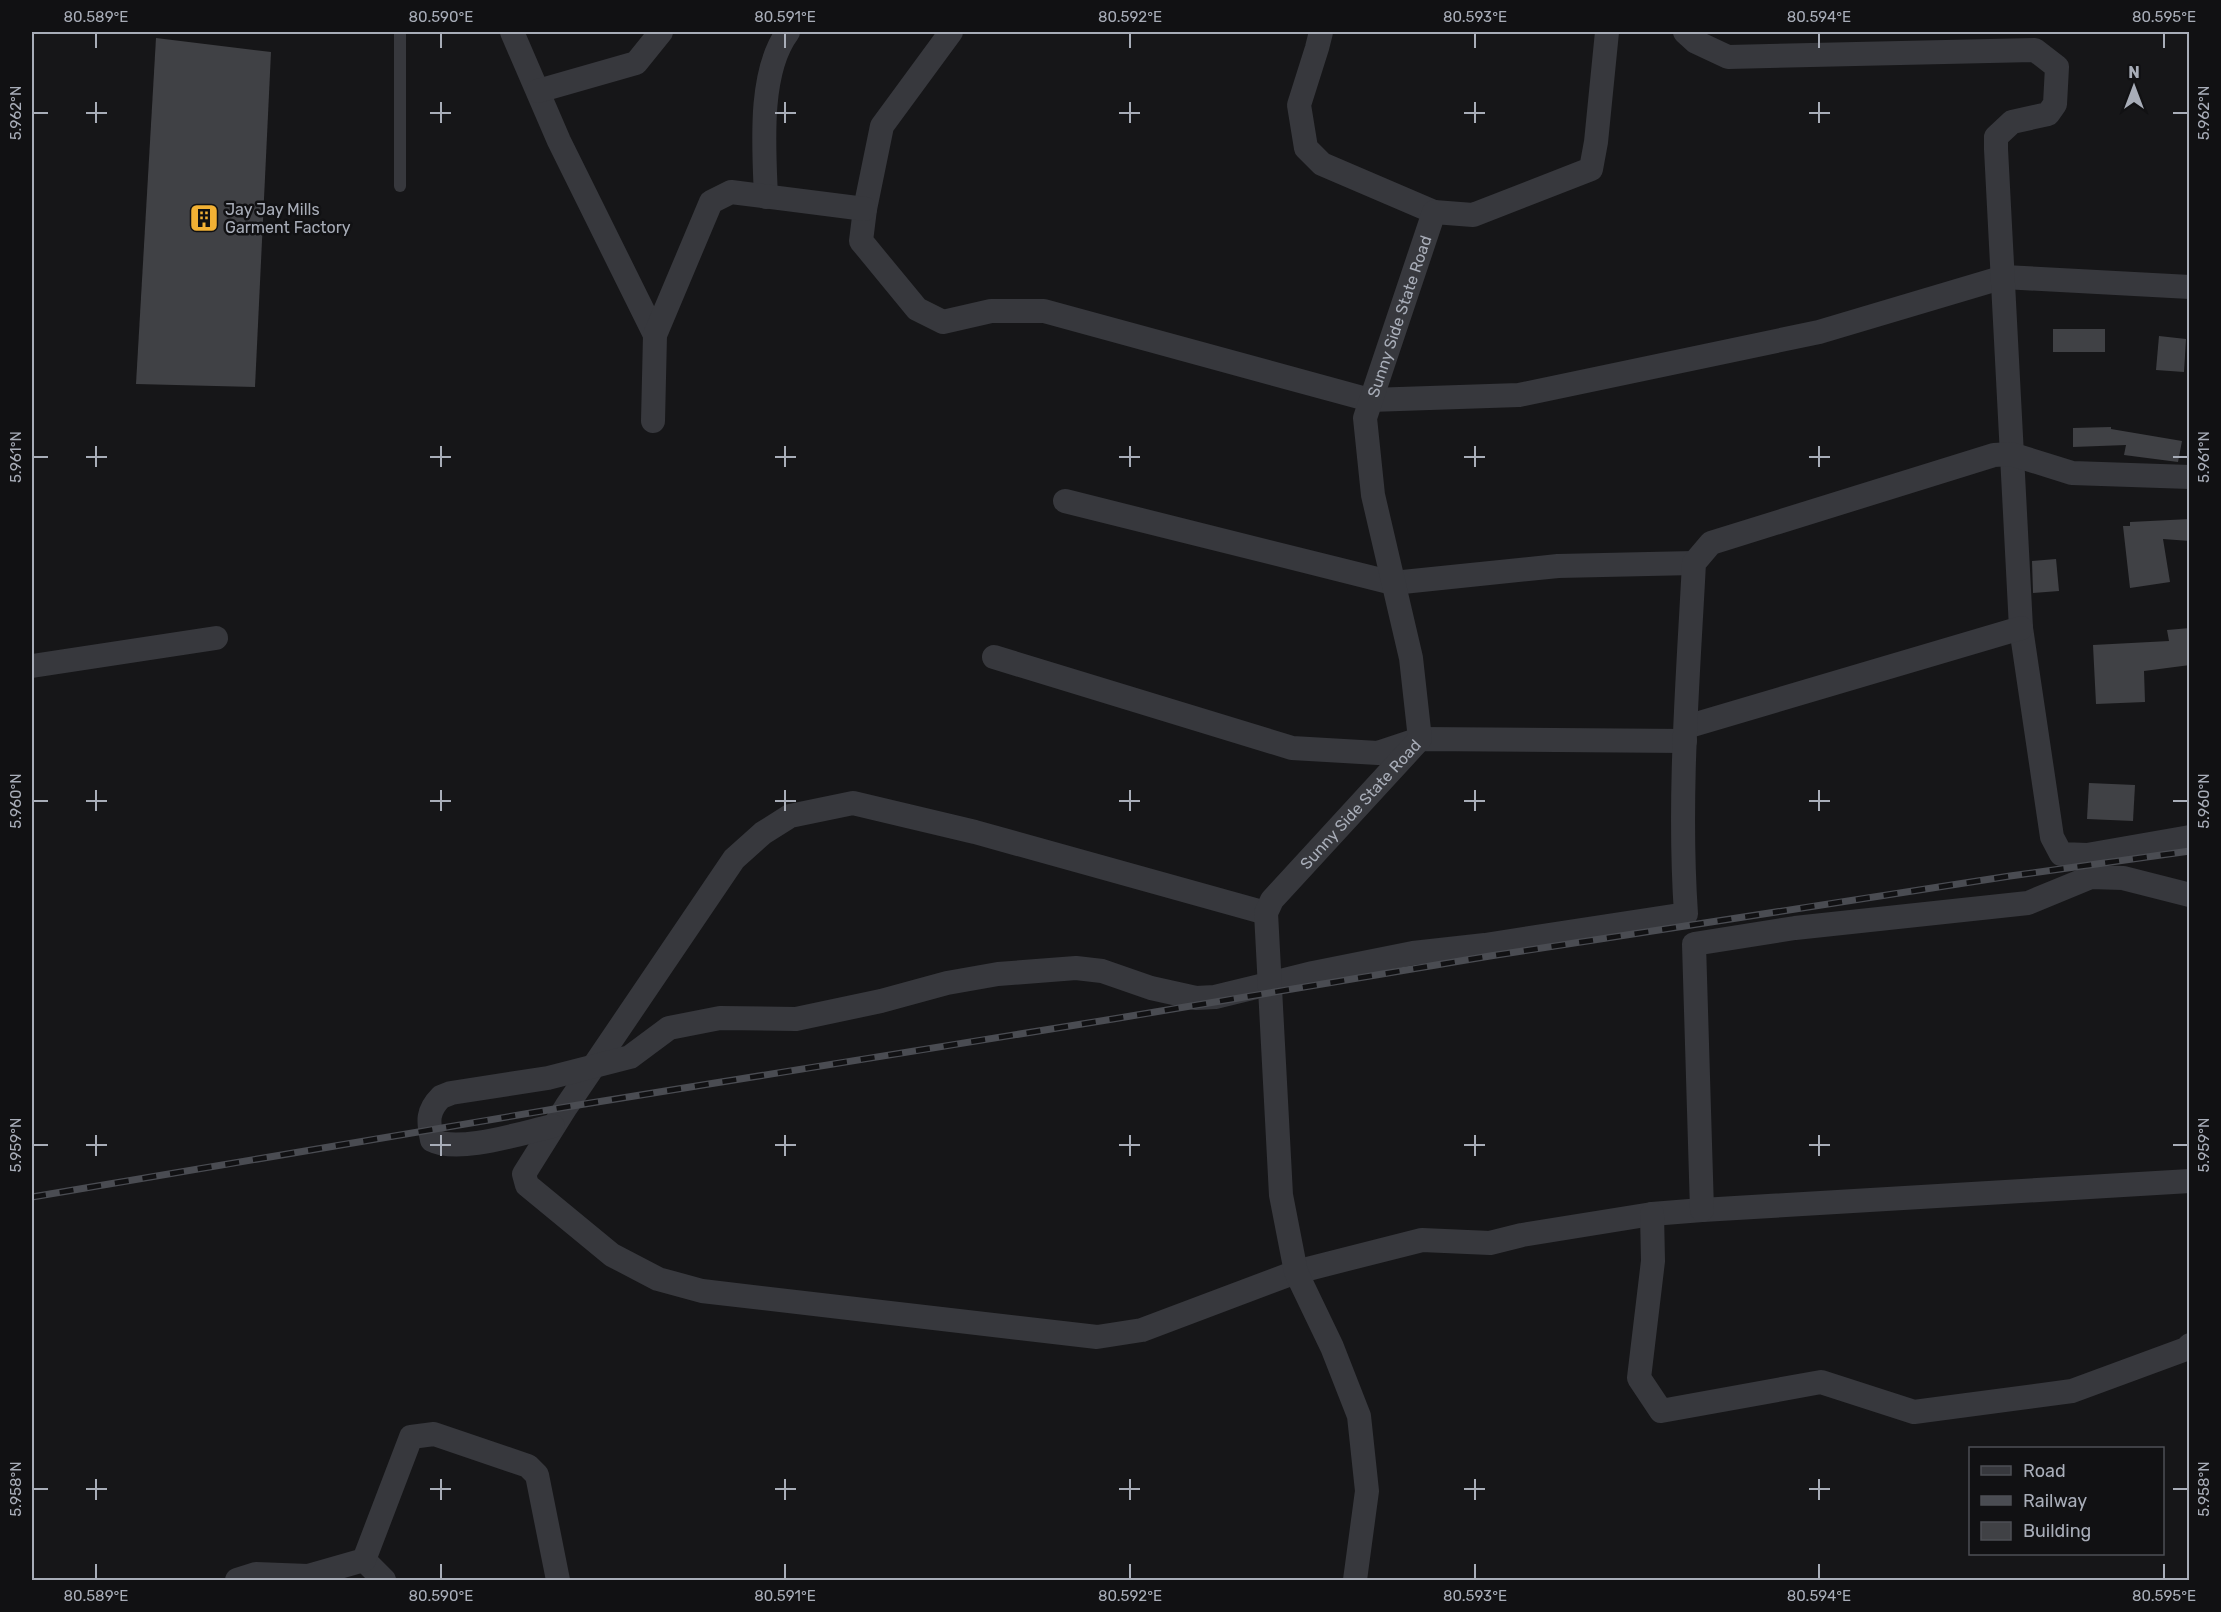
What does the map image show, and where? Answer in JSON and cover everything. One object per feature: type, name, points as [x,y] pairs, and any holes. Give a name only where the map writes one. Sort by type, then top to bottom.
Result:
[{"type":"street","points":[[512,32],[560,141],[655,335]]},
{"type":"street","points":[[538,91],[636,63],[662,32]]},
{"type":"street","points":[[766,197],[763,141],[771,66],[781,41],[788,32]]},
{"type":"street","points":[[951,32],[882,126],[865,209],[861,241],[917,309],[943,322],[991,311],[1044,311],[1370,400],[1519,395],[1819,332],[2004,277],[2190,287]]},
{"type":"street","points":[[1321,32],[1299,105],[1306,148],[1322,164],[1434,212],[1473,215],[1591,168],[1596,142],[1606,32]]},
{"type":"street","points":[[1685,32],[1696,42],[1728,57],[2035,50],[2057,67],[2055,104],[2049,114],[2012,122],[1996,137],[2021,628],[2052,837],[2061,854],[2089,866],[2123,878],[2190,895]]},
{"type":"street","points":[[653,421],[655,335],[711,202],[731,192],[865,209]]},
{"type":"street","name":"Sunny Side State Road","points":[[1266,913],[1272,900],[1420,739],[1412,658],[1373,495],[1365,418],[1434,212]]},
{"type":"street","points":[[553,1126],[501,1140],[468,1144],[440,1144],[432,1140],[428,1121],[432,1106],[441,1096],[548,1078],[630,1057],[669,1028],[720,1018],[796,1019],[947,983],[998,974],[1076,968],[1102,971],[1151,988],[1196,998],[1215,997],[1413,953],[1485,945],[1686,914],[1683,874],[1685,734],[1694,562],[1710,543],[1994,456],[2011,454],[2072,473],[2190,477]]},
{"type":"street","points":[[1065,501],[1393,583],[1558,566],[1694,562]]},
{"type":"street","points":[[994,657],[1292,748],[1378,753],[1420,739],[1685,734],[2021,628]]},
{"type":"street","points":[[32,666],[216,638]]},
{"type":"street","points":[[1355,1581],[1367,1491],[1359,1416],[1332,1347],[1296,1272],[1281,1195],[1266,913],[975,832],[853,803],[790,816],[763,833],[734,859],[553,1126],[524,1174],[527,1185],[612,1255],[658,1279],[702,1291],[1097,1337],[1142,1330],[1296,1272],[1422,1240],[1490,1243],[1522,1234],[1652,1214],[1702,1210],[2190,1181]]},
{"type":"street","points":[[1702,1210],[1694,944],[1795,928],[2028,903],[2089,866],[2190,837]]},
{"type":"street","points":[[1652,1214],[1653,1261],[1638,1378],[1660,1411],[1821,1382],[1914,1412],[2072,1391],[2186,1350],[2190,1345]]},
{"type":"street","points":[[364,1560],[411,1437],[434,1434],[528,1467],[537,1475],[558,1581]]},
{"type":"street","points":[[237,1581],[256,1574],[308,1576],[364,1560]]},
{"type":"street","points":[[364,1560],[384,1581]]},
{"type":"lane","points":[[400,32],[400,186]]},
{"type":"building","name":"Jay Jay Mills Garment Factory","points":[[156,38],[271,52],[255,387],[136,384]]},
{"type":"building","points":[[2053,329],[2105,329],[2105,352],[2053,352]]},
{"type":"building","points":[[2159,336],[2186,339],[2184,372],[2156,370]]},
{"type":"building","points":[[2111,427],[2111,429],[2182,441],[2178,462],[2124,455],[2126,445],[2073,447],[2073,428]]},
{"type":"building","points":[[2190,519],[2190,541],[2163,539],[2170,582],[2130,588],[2123,526],[2130,526],[2130,522]]},
{"type":"building","points":[[2056,559],[2059,591],[2033,593],[2032,561]]},
{"type":"building","points":[[2190,628],[2190,665],[2144,671],[2145,702],[2096,704],[2093,645],[2169,641],[2167,630]]},
{"type":"building","points":[[2089,783],[2135,785],[2133,821],[2087,819]]},
{"type":"railway","points":[[32,1197],[1490,956],[2010,876],[2190,851]]},
{"type":"place","name":"Jay Jay Mills Garment Factory","points":[[204,218]]}]
